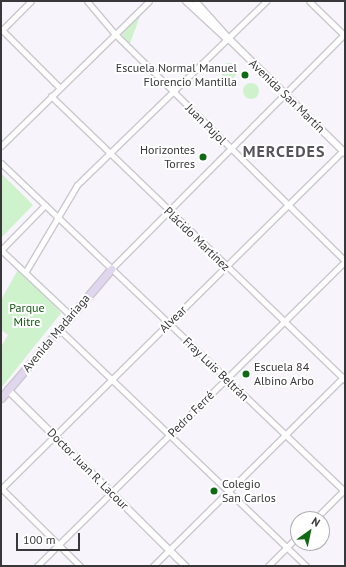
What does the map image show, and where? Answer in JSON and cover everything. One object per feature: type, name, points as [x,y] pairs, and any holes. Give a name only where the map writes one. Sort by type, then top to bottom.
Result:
[{"type":"main road","name":"Avenida Madariaga","points":[[1,398],[70,315],[111,269]]},
{"type":"street","points":[[30,1],[1,30],[59,87]]},
{"type":"street","name":"Juan Pujol","points":[[87,1],[114,33],[345,261]]},
{"type":"street","points":[[1,145],[114,33],[149,1]]},
{"type":"street","name":"Avenida San Martín","points":[[186,1],[228,38],[344,151]]},
{"type":"street","name":"Avenida San Martín","points":[[196,1],[228,38]]},
{"type":"street","points":[[26,271],[77,185],[266,1]]},
{"type":"street","points":[[111,269],[230,148],[345,35],[310,1]]},
{"type":"street","name":"Plácido Martínez","points":[[51,96],[226,267],[344,378]]},
{"type":"street","name":"Alvear","points":[[1,489],[344,151]]},
{"type":"street","name":"Fray Luis Beltrán","points":[[1,163],[345,491]]},
{"type":"street","points":[[44,205],[1,250],[26,271],[70,315]]},
{"type":"street","name":"Pedro Ferré","points":[[37,566],[345,261]]},
{"type":"street","points":[[59,329],[306,566]]},
{"type":"street","points":[[153,566],[344,378]]},
{"type":"street","name":"Doctor Juan R. Lacour","points":[[8,390],[185,566]]},
{"type":"street","points":[[1,489],[80,566]]},
{"type":"street","points":[[324,511],[345,491]]},
{"type":"street","points":[[268,566],[290,545]]},
{"type":"green space","points":[[142,11],[130,43],[128,43],[119,30]]},
{"type":"green space","points":[[229,63],[235,65],[237,71],[235,77],[229,79],[223,77],[221,71],[223,65]]},
{"type":"green space","points":[[251,83],[257,85],[259,91],[257,97],[251,99],[245,97],[243,91],[245,85]]},
{"type":"green space","points":[[1,173],[33,205],[2,237],[1,236]]},
{"type":"green space","name":"Parque Mitre","points":[[19,268],[61,313],[1,388],[1,347],[8,335],[1,330],[1,300]]},
{"type":"place","name":"Escuela Normal Manuel Florencio Mantilla","points":[[245,75]]},
{"type":"place","name":"Horizontes Torres","points":[[203,157]]},
{"type":"place","name":"Escuela 84 Albino Arbo","points":[[246,374]]},
{"type":"place","name":"Colegio San Carlos","points":[[214,491]]},
{"type":"district","name":"MERCEDES","points":[[284,151]]}]
